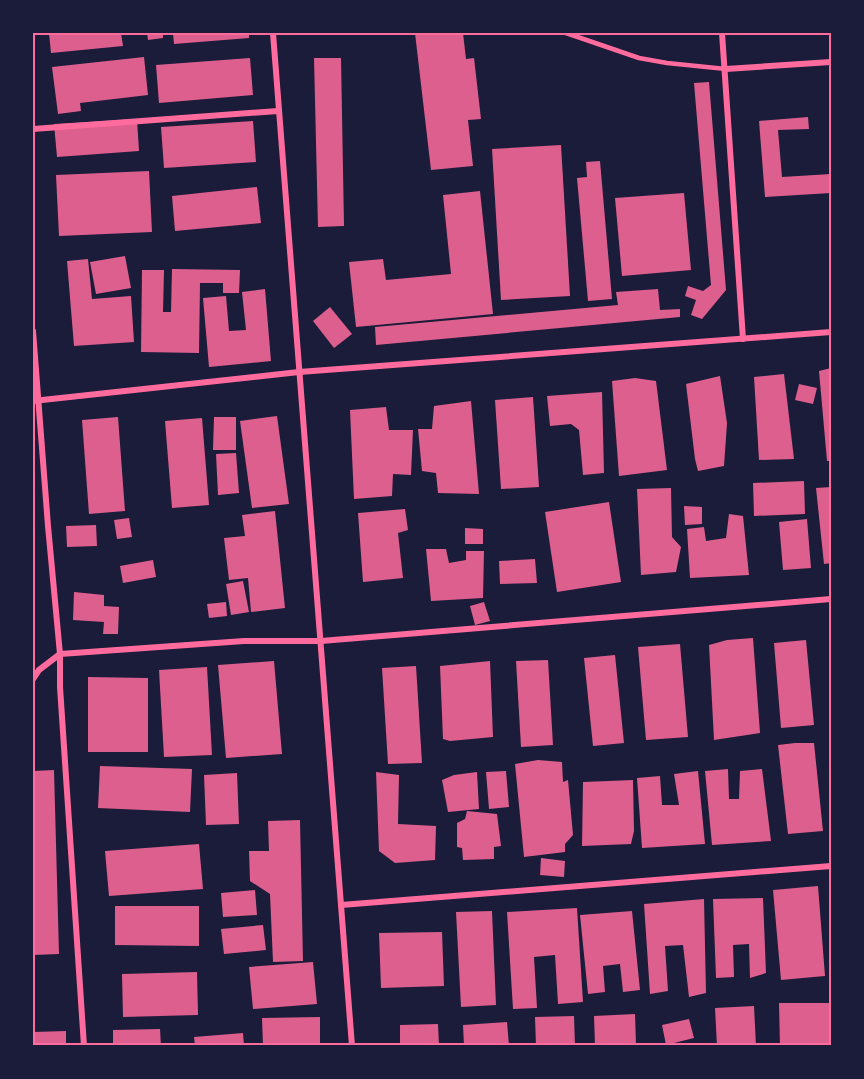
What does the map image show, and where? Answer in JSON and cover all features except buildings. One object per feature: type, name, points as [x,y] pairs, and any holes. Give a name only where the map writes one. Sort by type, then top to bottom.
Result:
[{"type":"street","points":[[273,33],[352,1046]]},
{"type":"street","points":[[722,33],[743,339]]},
{"type":"street","points":[[726,69],[831,62]]},
{"type":"street","points":[[33,129],[278,111]]},
{"type":"street","points":[[33,331],[36,400],[60,654],[60,687],[84,1046]]},
{"type":"street","points":[[36,400],[299,372],[831,332]]},
{"type":"street","points":[[33,679],[39,670],[60,654],[244,640],[321,641],[831,599]]},
{"type":"street","points":[[341,905],[831,866]]},
{"type":"lane","points":[[566,33],[639,58],[726,69]]}]
